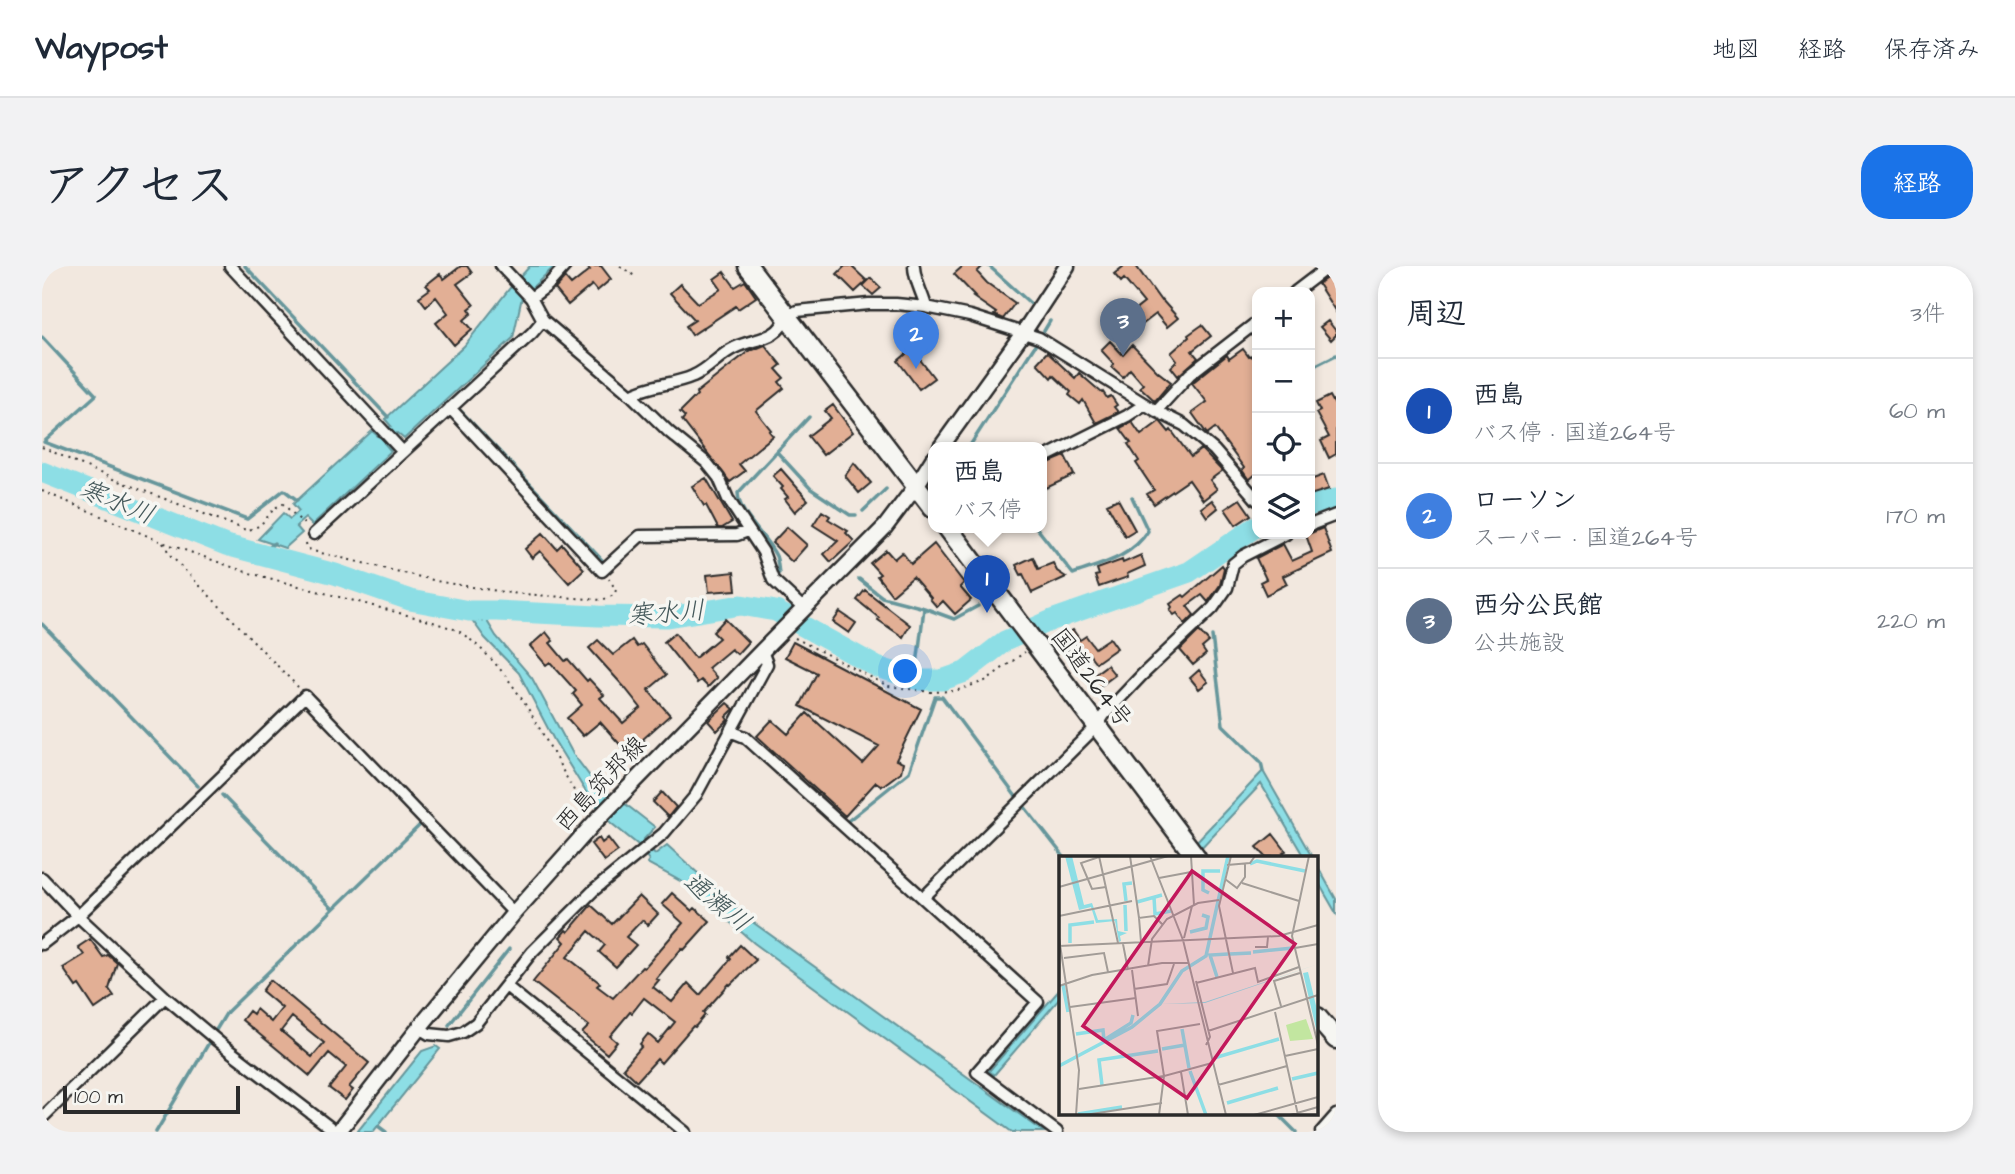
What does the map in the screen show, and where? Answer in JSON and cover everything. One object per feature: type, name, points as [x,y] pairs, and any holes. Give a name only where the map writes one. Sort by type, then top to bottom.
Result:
[{"type":"highway","points":[[748,266],[925,487]]},
{"type":"highway","name":"国道264号","points":[[951,533],[1195,856]]},
{"type":"highway","points":[[1318,1018],[1336,1039]]},
{"type":"main road","points":[[945,442],[1023,333],[1067,266]]},
{"type":"main road","name":"西島筑邦線","points":[[337,1132],[514,914],[597,820],[925,487]]},
{"type":"street","points":[[230,266],[403,452]]},
{"type":"street","points":[[501,266],[529,296],[543,320],[707,463],[719,478],[728,499],[763,552],[773,580],[804,609]]},
{"type":"street","points":[[529,296],[548,285],[565,266]]},
{"type":"street","points":[[914,266],[913,271],[926,307]]},
{"type":"street","points":[[1301,287],[1328,266]]},
{"type":"street","points":[[631,395],[639,390],[694,376],[734,348],[767,338],[782,328],[787,316],[797,311],[869,303],[926,307],[970,316],[1039,338],[1156,411],[1184,425],[1204,442],[1252,495]]},
{"type":"street","points":[[314,534],[543,320]]},
{"type":"street","points":[[1156,411],[1191,374],[1252,326]]},
{"type":"street","points":[[1047,456],[1127,416],[1145,404]]},
{"type":"street","points":[[450,408],[602,571],[640,536],[737,536],[748,531]]},
{"type":"street","points":[[1315,523],[1336,515]]},
{"type":"street","points":[[923,898],[1097,726],[1142,675],[1213,608],[1227,588],[1233,564],[1274,539]]},
{"type":"street","points":[[419,1028],[429,1034],[449,1036],[463,1032],[476,1023],[532,952],[593,891],[651,845],[685,810],[696,795],[767,664],[762,650]]},
{"type":"street","points":[[42,944],[78,916],[305,696],[514,914]]},
{"type":"street","points":[[730,730],[745,737],[1038,1002],[977,1072],[1057,1132]]},
{"type":"street","points":[[42,878],[164,997],[337,1132]]},
{"type":"street","points":[[506,986],[685,1132]]},
{"type":"street","points":[[42,1118],[164,997]]},
{"type":"street","points":[[1321,1132],[1336,1115]]},
{"type":"path","points":[[620,266],[636,277]]},
{"type":"path","points":[[42,447],[113,479],[246,530],[262,524],[278,505],[283,504],[302,523]]},
{"type":"path","points":[[42,491],[162,542],[246,572],[462,632],[501,668],[517,689],[579,799],[597,820]]},
{"type":"path","points":[[314,534],[305,545],[313,551],[441,582],[510,593],[602,600],[610,598],[616,590],[602,571]]},
{"type":"path","points":[[162,542],[171,556],[305,696]]},
{"type":"path","points":[[782,631],[888,686],[930,692],[956,691],[985,681],[1021,656],[1034,643]]},
{"type":"water","points":[[530,266],[555,266],[522,297],[513,338],[404,439],[397,433],[385,444],[391,451],[312,525],[305,518],[296,526],[302,533],[285,548],[258,539],[283,513],[290,519],[299,511],[293,504],[372,431],[379,437],[391,426],[385,419],[464,346]]},
{"type":"water","name":"通瀬川","points":[[472,620],[487,621],[496,636],[532,678],[573,754],[598,787],[655,827],[644,839],[655,854],[667,845],[747,918],[1044,1132],[1012,1132],[754,943],[686,884],[647,863],[649,860],[637,844],[611,823],[589,797],[554,740],[519,673],[485,638]]},
{"type":"water","points":[[1263,771],[1311,856],[1303,856],[1261,784],[1201,848],[1195,843]]},
{"type":"water","points":[[1318,867],[1336,899],[1336,913],[1318,882]]},
{"type":"water","points":[[1059,990],[1059,999],[994,1075],[989,1071]]},
{"type":"water","points":[[436,1046],[440,1049],[373,1132],[357,1132],[422,1051]]},
{"type":"building","points":[[461,266],[467,266],[472,273],[457,284],[474,305],[469,309],[472,313],[464,320],[472,329],[454,345],[436,323],[448,313],[436,297],[426,306],[419,297],[430,289],[426,285],[440,274],[444,279]]},
{"type":"building","points":[[586,266],[601,266],[611,279],[597,291],[592,285],[568,305],[555,289],[565,278],[571,285],[590,270]]},
{"type":"building","points":[[845,266],[851,266],[867,281],[855,292],[837,274]]},
{"type":"building","points":[[963,266],[983,266],[977,272],[987,283],[1015,303],[1003,319],[973,297],[975,296],[954,274]]},
{"type":"building","points":[[1124,266],[1136,266],[1161,301],[1178,318],[1167,327],[1156,314],[1139,327],[1129,315],[1144,303],[1124,279],[1121,282],[1114,274]]},
{"type":"building","points":[[724,272],[735,287],[745,281],[756,297],[738,309],[736,306],[692,335],[686,326],[695,320],[670,293],[680,284],[698,303],[721,289],[714,279]]},
{"type":"building","points":[[1331,275],[1336,281],[1336,312],[1318,284]]},
{"type":"building","points":[[871,278],[881,288],[873,295],[863,286]]},
{"type":"building","points":[[1328,321],[1336,331],[1331,340],[1320,327]]},
{"type":"building","points":[[1202,325],[1211,336],[1192,351],[1198,358],[1178,376],[1171,367],[1177,361],[1171,353]]},
{"type":"building","points":[[1110,341],[1123,355],[1132,345],[1171,382],[1155,401],[1140,387],[1143,384],[1130,369],[1123,377],[1112,367],[1114,364],[1101,350]]},
{"type":"building","points":[[765,345],[781,365],[776,369],[784,378],[779,382],[784,388],[756,411],[773,436],[739,464],[745,471],[730,482],[682,420],[685,417],[680,412],[696,393],[750,350]]},
{"type":"building","points":[[912,349],[934,378],[919,389],[898,361]]},
{"type":"building","points":[[1243,349],[1249,357],[1252,356],[1252,477],[1249,480],[1242,470],[1244,468],[1215,428],[1207,434],[1192,413],[1207,402],[1192,383],[1227,355],[1229,359]]},
{"type":"building","points":[[1047,352],[1075,378],[1079,373],[1107,398],[1111,396],[1118,412],[1096,423],[1083,400],[1080,404],[1069,395],[1071,392],[1053,375],[1051,378],[1037,363]]},
{"type":"building","points":[[1330,396],[1336,407],[1336,454],[1329,458],[1321,441],[1329,437],[1316,413],[1320,411],[1316,403]]},
{"type":"building","points":[[833,405],[853,432],[823,455],[808,436],[831,418],[825,411]]},
{"type":"building","points":[[1160,421],[1169,432],[1171,430],[1191,457],[1201,449],[1222,471],[1210,480],[1217,489],[1203,500],[1189,480],[1154,504],[1147,494],[1154,490],[1136,463],[1139,461],[1128,444],[1131,443],[1120,428],[1132,422],[1141,435]]},
{"type":"building","points":[[1065,456],[1074,475],[1047,488],[1047,464]]},
{"type":"building","points":[[854,463],[871,483],[859,493],[845,476]]},
{"type":"building","points":[[781,469],[808,500],[795,512],[785,499],[788,497],[781,489],[783,487],[773,476]]},
{"type":"building","points":[[1324,475],[1329,489],[1315,493],[1315,478]]},
{"type":"building","points":[[706,478],[732,522],[722,528],[718,528],[692,486]]},
{"type":"building","points":[[1118,499],[1135,530],[1125,536],[1107,504]]},
{"type":"building","points":[[1240,499],[1251,515],[1236,525],[1225,509]]},
{"type":"building","points":[[1212,500],[1218,508],[1207,517],[1201,508]]},
{"type":"building","points":[[822,511],[830,516],[828,519],[848,531],[846,533],[854,541],[831,562],[824,554],[838,541],[813,525]]},
{"type":"building","points":[[787,527],[807,545],[792,562],[772,543]]},
{"type":"building","points":[[1323,528],[1332,553],[1283,576],[1287,584],[1266,595],[1260,582],[1266,579],[1256,558],[1283,544],[1292,561],[1312,552],[1307,539],[1315,539],[1315,531]]},
{"type":"building","points":[[543,533],[557,549],[562,544],[584,569],[569,583],[540,551],[532,558],[525,549]]},
{"type":"building","points":[[934,544],[964,583],[960,587],[971,600],[955,614],[943,601],[937,607],[913,577],[892,595],[870,563],[886,550],[894,559],[902,552],[911,564]]},
{"type":"building","points":[[1141,555],[1145,566],[1127,574],[1128,577],[1099,587],[1095,576],[1099,575],[1097,569],[1122,560],[1123,563]]},
{"type":"building","points":[[1033,557],[1038,569],[1053,563],[1057,571],[1066,577],[1032,593],[1016,565]]},
{"type":"building","points":[[1222,565],[1224,568],[1220,585],[1208,602],[1202,595],[1187,606],[1194,615],[1185,624],[1177,613],[1174,615],[1170,610],[1170,604],[1183,595],[1185,597]]},
{"type":"building","points":[[734,572],[736,590],[709,592],[707,575]]},
{"type":"building","points":[[865,590],[910,625],[903,637],[878,620],[879,618],[857,600]]},
{"type":"building","points":[[840,612],[856,623],[849,633],[833,622]]},
{"type":"building","points":[[725,619],[748,642],[737,654],[731,649],[708,668],[717,678],[708,687],[701,680],[697,683],[664,642],[675,633],[695,658],[719,638],[713,632]]},
{"type":"building","points":[[1073,630],[1080,640],[1086,636],[1095,648],[1110,638],[1117,648],[1096,663],[1089,654],[1085,657],[1076,644],[1067,651],[1058,638]]},
{"type":"building","points":[[1199,631],[1209,642],[1202,648],[1206,654],[1193,665],[1180,650]]},
{"type":"building","points":[[546,632],[553,641],[550,643],[565,661],[568,659],[587,681],[589,679],[604,695],[600,698],[623,723],[641,708],[589,648],[598,640],[613,655],[632,640],[637,647],[642,644],[666,675],[648,690],[670,715],[643,739],[647,744],[632,758],[600,722],[583,736],[567,718],[582,705],[573,694],[576,691],[550,662],[546,665],[530,646]]},
{"type":"building","points":[[793,642],[921,709],[896,760],[903,763],[901,772],[882,786],[876,782],[845,816],[757,736],[772,720],[788,734],[807,713],[863,764],[879,746],[800,706],[817,673],[785,657]]},
{"type":"building","points":[[1107,665],[1115,675],[1095,690],[1088,679]]},
{"type":"building","points":[[1199,670],[1208,682],[1199,689],[1190,678]]},
{"type":"building","points":[[727,703],[734,709],[717,731],[708,721]]},
{"type":"building","points":[[662,792],[676,807],[668,817],[653,802]]},
{"type":"building","points":[[1273,834],[1286,851],[1283,853],[1286,856],[1265,856],[1257,847]]},
{"type":"building","points":[[599,838],[602,843],[608,838],[618,851],[604,861],[591,844]]},
{"type":"building","points":[[672,893],[692,911],[695,908],[710,921],[684,950],[682,948],[656,979],[659,980],[653,987],[672,1002],[688,983],[700,995],[740,945],[756,960],[729,984],[703,1013],[705,1015],[695,1027],[693,1026],[661,1063],[657,1059],[637,1081],[623,1068],[642,1046],[640,1044],[648,1034],[658,1043],[675,1022],[644,998],[610,1036],[617,1042],[607,1054],[582,1033],[589,1026],[533,982],[565,942],[560,937],[566,930],[568,932],[591,905],[612,924],[639,896],[658,914],[648,925],[642,920],[626,937],[636,945],[616,967],[599,952],[605,945],[589,931],[567,957],[600,983],[597,986],[613,998],[642,967],[644,968],[683,923],[662,904]]},
{"type":"building","points":[[90,939],[103,957],[108,955],[117,963],[109,989],[114,996],[95,1009],[79,985],[76,987],[63,968],[84,955],[78,947]]},
{"type":"building","points":[[270,980],[369,1063],[349,1087],[353,1090],[345,1100],[329,1088],[346,1067],[329,1053],[310,1076],[242,1020],[249,1011],[253,1014],[256,1009],[271,1022],[282,1008],[262,991]],"holes":[[[292,1017],[324,1043],[312,1057],[281,1031]]]},
{"type":"waterway","points":[[245,266],[388,417]]},
{"type":"waterway","points":[[989,266],[1031,304]]},
{"type":"waterway","points":[[1044,331],[1050,321]]},
{"type":"waterway","points":[[42,337],[96,395],[44,442],[247,519],[284,490],[297,500]]},
{"type":"waterway","points":[[972,442],[1036,344]]},
{"type":"waterway","points":[[1315,366],[1336,355]]},
{"type":"waterway","points":[[460,410],[602,560]]},
{"type":"waterway","points":[[779,573],[772,548],[743,510],[738,493],[809,417]]},
{"type":"waterway","points":[[777,452],[811,489],[850,515],[856,515]]},
{"type":"waterway","name":"寒水川","points":[[42,472],[226,545],[335,574],[410,600],[469,611],[598,616],[668,617],[741,605],[776,611],[877,667],[919,680],[942,680],[965,672],[1005,641],[1052,620],[1189,572],[1252,529]]},
{"type":"waterway","points":[[863,511],[886,489]]},
{"type":"waterway","points":[[1041,533],[1073,574],[1105,563],[1133,548],[1148,531],[1132,497]]},
{"type":"waterway","name":"寒水川","points":[[1315,504],[1336,499]]},
{"type":"waterway","points":[[261,555],[274,543]]},
{"type":"waterway","points":[[859,579],[882,597],[924,608]]},
{"type":"waterway","points":[[919,680],[916,673],[924,608],[954,619],[978,606]]},
{"type":"waterway","points":[[42,624],[198,786]]},
{"type":"waterway","points":[[1212,636],[1223,725],[1261,762],[1263,771]]},
{"type":"waterway","points":[[844,824],[909,772],[935,697],[942,697],[1017,798]]},
{"type":"waterway","points":[[222,795],[333,909]]},
{"type":"waterway","points":[[1024,806],[1063,856]]},
{"type":"waterway","points":[[216,1030],[227,1012],[420,825]]},
{"type":"waterway","points":[[449,1025],[509,949]]},
{"type":"waterway","points":[[156,1132],[210,1041]]},
{"type":"waterway","points":[[1278,1114],[1296,1132]]},
{"type":"waterway","points":[[378,1126],[386,1132]]},
{"type":"place","name":"西分公民館","points":[[1123,356]]},
{"type":"place","name":"ローソン","points":[[916,369]]},
{"type":"place","name":"西島","points":[[987,613]]}]
